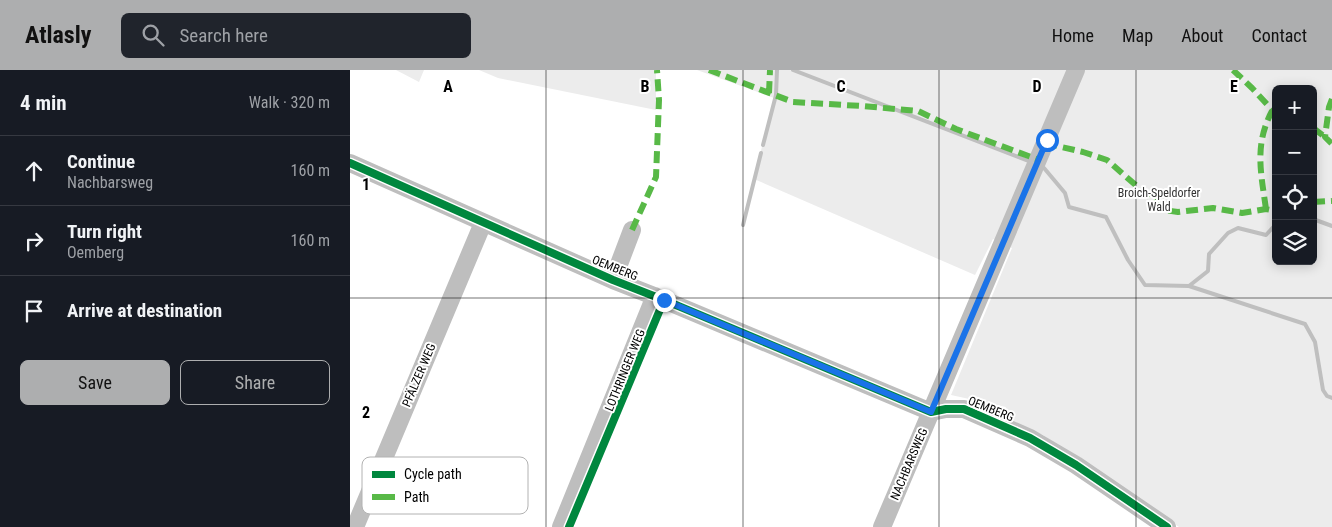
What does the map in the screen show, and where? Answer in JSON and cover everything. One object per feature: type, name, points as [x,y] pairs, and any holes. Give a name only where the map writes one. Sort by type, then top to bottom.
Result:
[{"type":"street","name":"NACHBARSWEG","points":[[882,527],[1076,70]]},
{"type":"street","name":"OEMBERG","points":[[350,163],[613,280],[931,412],[964,408],[1030,438],[1076,465],[1167,527]]},
{"type":"street","name":"PFÄLZER WEG","points":[[384,457],[483,223]]},
{"type":"street","points":[[613,280],[632,230]]},
{"type":"street","name":"LOTHRINGER WEG","points":[[561,527],[655,296]]},
{"type":"street","name":"PFÄLZER WEG","points":[[355,527],[362,510]]},
{"type":"green space","points":[[396,70],[424,70],[419,82]]},
{"type":"green space","points":[[479,70],[656,70],[656,110],[498,78]]},
{"type":"green space","name":"Broich-Speldorfer Wald","points":[[697,70],[1332,70],[1332,527],[1179,527],[1043,435],[1002,418],[1006,407],[951,395],[1012,248],[993,239],[975,275],[754,179],[774,98]]},
{"type":"waterway","points":[[763,145],[776,95],[777,70]]},
{"type":"waterway","points":[[793,70],[1031,162]]},
{"type":"waterway","points":[[743,225],[761,153]]},
{"type":"waterway","points":[[1044,168],[1065,193],[1069,207],[1106,217],[1128,260],[1145,285],[1189,286],[1305,324],[1315,342],[1323,390],[1327,396],[1332,398]]},
{"type":"waterway","points":[[1316,220],[1332,226]]},
{"type":"waterway","points":[[1189,286],[1208,271],[1209,254],[1228,233],[1238,228],[1266,235],[1272,228]]},
{"type":"marked path","points":[[632,230],[656,177],[659,100],[657,70]]},
{"type":"marked path","points":[[709,70],[793,102],[918,111],[956,129],[1039,160]]},
{"type":"marked path","points":[[769,93],[770,70]]},
{"type":"marked path","points":[[1233,70],[1272,110]]},
{"type":"marked path","points":[[1332,99],[1329,107],[1325,137],[1332,144]]},
{"type":"marked path","points":[[1266,209],[1260,159],[1266,123],[1272,111]]},
{"type":"marked path","points":[[1316,130],[1325,137]]},
{"type":"marked path","points":[[1047,140],[1053,145],[1107,160],[1164,210],[1178,212],[1213,208],[1242,213],[1266,209],[1272,210]]},
{"type":"marked path","points":[[1317,202],[1332,201]]},
{"type":"cycle path","points":[[350,163],[613,280],[931,412],[946,409],[964,409],[1030,438],[1076,465],[1167,527]]},
{"type":"cycle path","points":[[569,527],[664,300]]},
{"type":"route","points":[[664,300],[931,412],[1047,140]]}]
